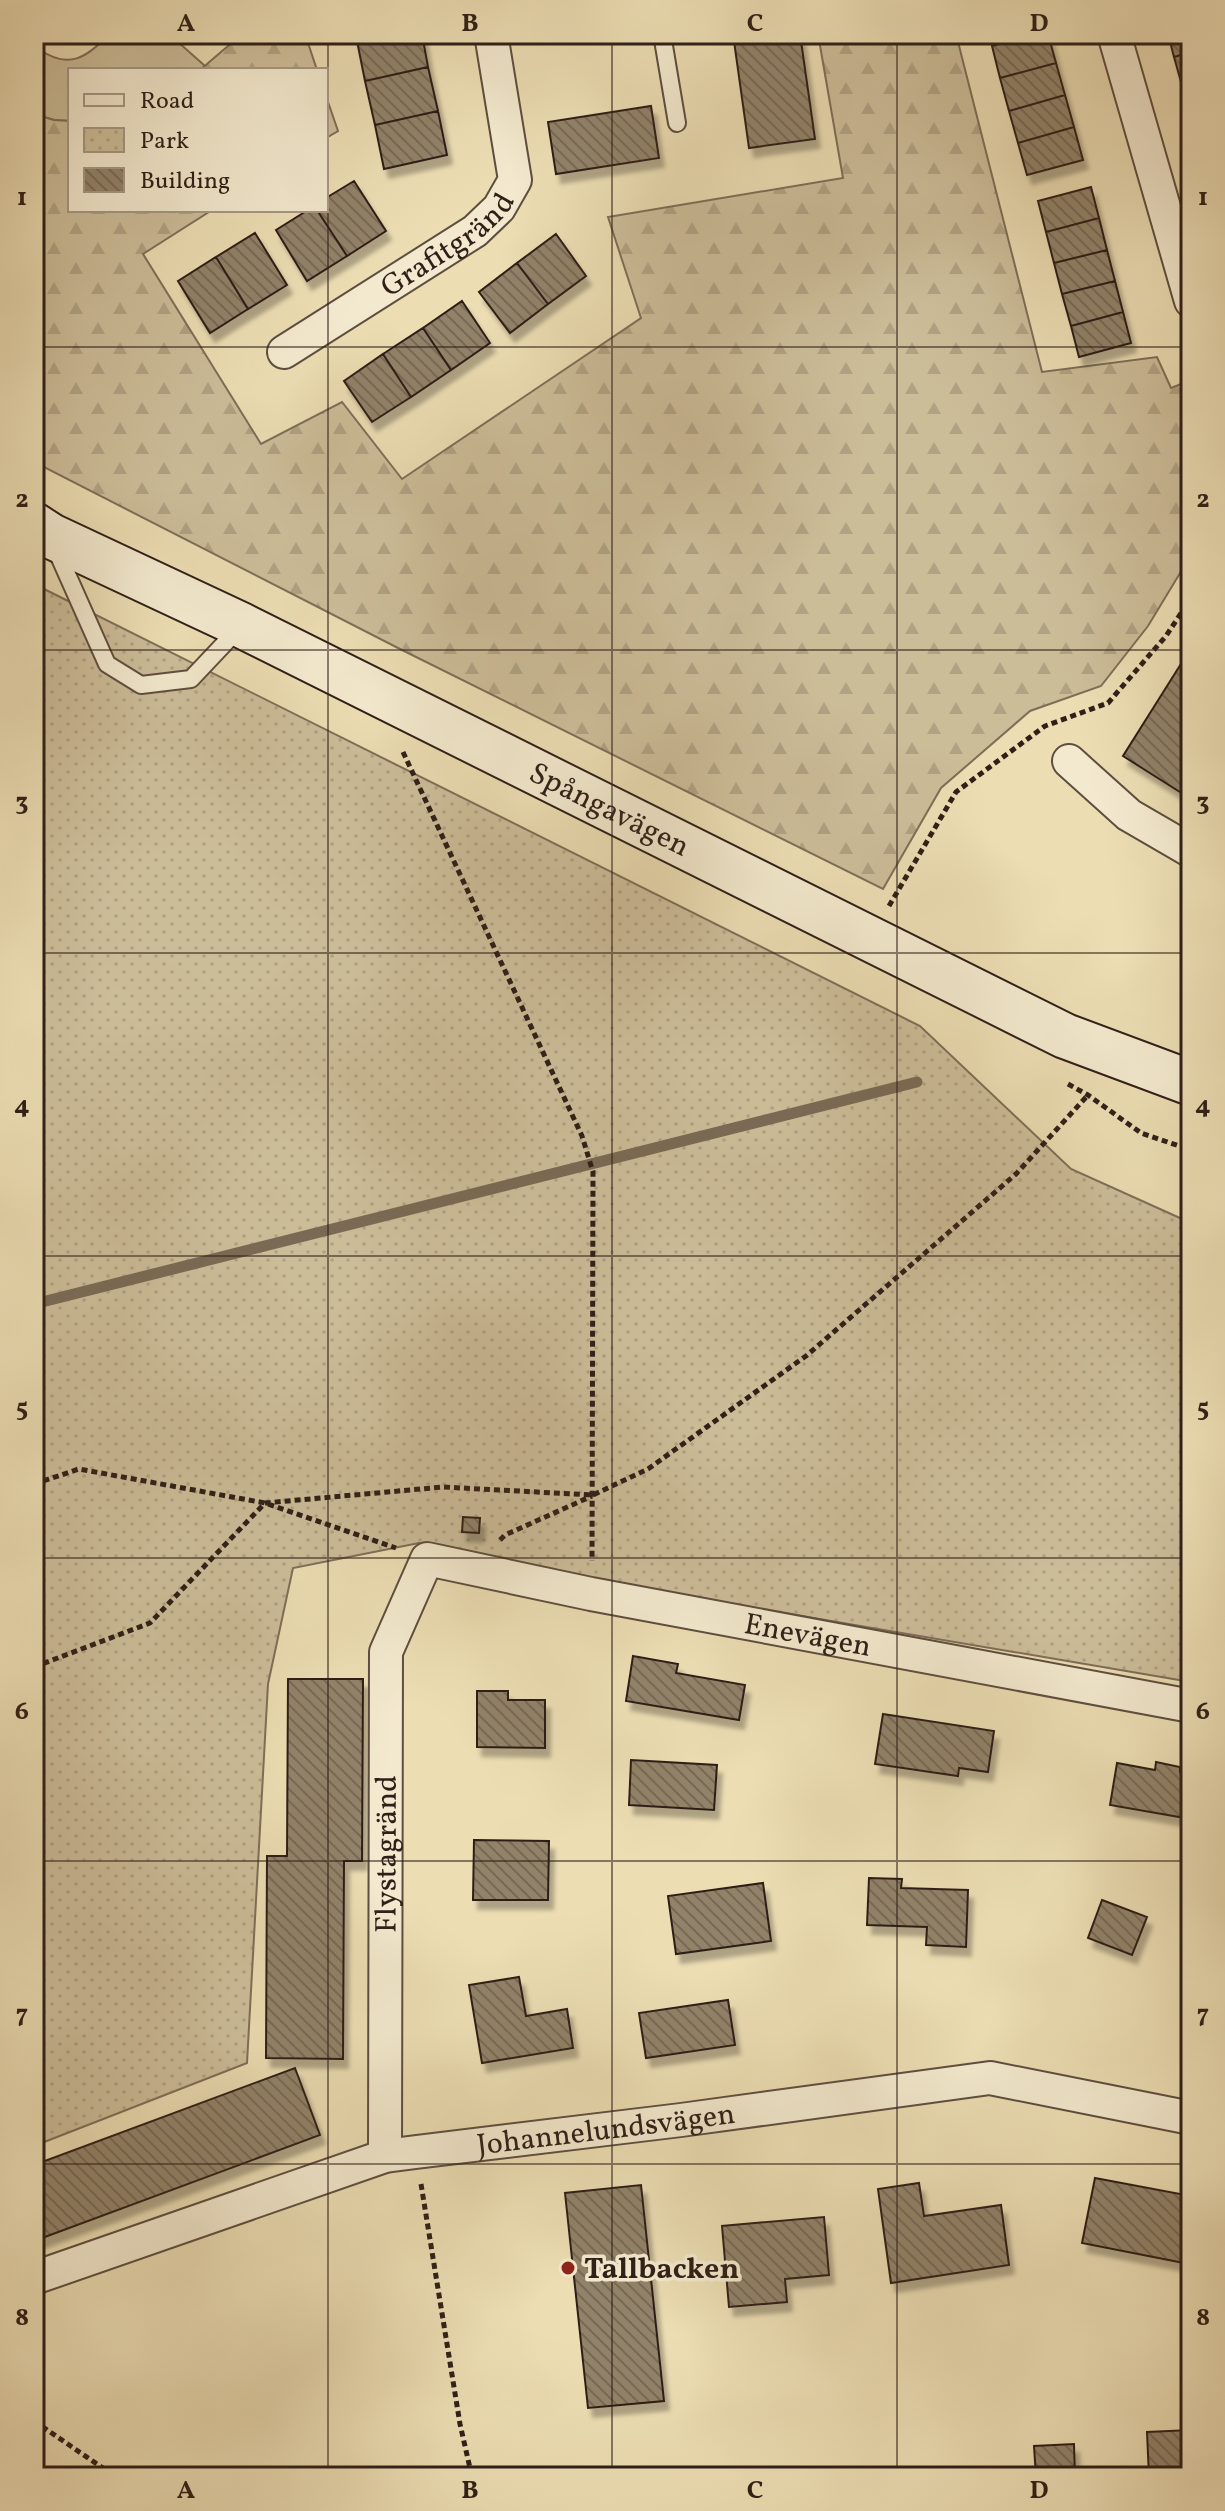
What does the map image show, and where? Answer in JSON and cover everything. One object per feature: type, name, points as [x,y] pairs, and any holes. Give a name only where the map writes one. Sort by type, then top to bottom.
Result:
[{"type":"street","name":"Grafitgränd","points":[[284,352],[475,231],[499,208],[515,180],[491,34]]},
{"type":"street","points":[[1114,34],[1191,301]]},
{"type":"street","name":"Spångavägen","points":[[42,530],[241,625],[1065,1036],[1191,1083]]},
{"type":"street","points":[[1069,761],[1129,815],[1191,851]]},
{"type":"street","name":"Enevägen","points":[[427,1559],[591,1594],[1191,1706]]},
{"type":"street","name":"Flystagränd","points":[[400,2154],[386,1652],[427,1559]]},
{"type":"street","name":"Johannelundsvägen","points":[[34,2278],[400,2154],[990,2078],[1191,2118]]},
{"type":"lane","points":[[662,34],[677,123]]},
{"type":"lane","points":[[42,530],[107,664],[141,685],[191,679],[241,625]]},
{"type":"path","points":[[34,38],[39,34]]},
{"type":"path","points":[[34,583],[41,599],[34,609]]},
{"type":"path","points":[[401,747],[582,1136],[593,1172],[591,1594]]},
{"type":"path","points":[[470,1568],[505,1535],[648,1469],[806,1356],[1016,1174],[1088,1095]]},
{"type":"path","points":[[34,1484],[79,1469],[265,1503],[427,1559]]},
{"type":"path","points":[[34,1667],[150,1623],[265,1503],[443,1487],[593,1495]]},
{"type":"path","points":[[400,2154],[472,2477]]},
{"type":"path","points":[[34,2421],[116,2477]]},
{"type":"green space","points":[[109,34],[169,34],[205,66],[68,68],[68,121],[34,114],[34,57],[39,49],[68,60],[93,49]]},
{"type":"green space","points":[[242,34],[305,34],[316,68],[202,68]]},
{"type":"green space","points":[[818,34],[956,34],[1042,372],[1157,357],[1171,388],[1191,380],[1191,555],[1148,626],[1101,686],[1030,711],[941,788],[883,889],[400,649],[34,462],[34,114],[68,121],[68,212],[209,212],[143,254],[261,444],[342,402],[402,479],[641,318],[608,217],[843,178]]},
{"type":"green space","points":[[328,102],[338,131],[328,137]]},
{"type":"green space","points":[[34,584],[920,1026],[1071,1169],[1191,1223],[1191,1682],[619,1585],[419,1543],[293,1568],[268,1684],[247,2063],[34,2146]]},
{"type":"building","points":[[422,34],[428,67],[365,81],[356,36]]},
{"type":"building","points":[[733,34],[800,34],[815,139],[749,148]]},
{"type":"building","points":[[1035,34],[1048,34],[1056,63],[1000,78],[992,46]]},
{"type":"building","points":[[1168,34],[1191,34],[1191,52],[1174,57]]},
{"type":"building","points":[[1191,52],[1191,87],[1183,89],[1174,57]]},
{"type":"building","points":[[1056,63],[1065,95],[1009,111],[1000,78]]},
{"type":"building","points":[[428,67],[438,111],[375,125],[365,81]]},
{"type":"building","points":[[1065,95],[1074,127],[1018,143],[1009,111]]},
{"type":"building","points":[[651,106],[659,158],[556,174],[548,122]]},
{"type":"building","points":[[438,111],[447,155],[384,169],[375,125]]},
{"type":"building","points":[[1074,127],[1083,160],[1027,175],[1018,143]]},
{"type":"building","points":[[354,181],[386,231],[347,256],[318,212],[328,212],[328,197]]},
{"type":"building","points":[[1091,187],[1099,218],[1046,232],[1038,201]]},
{"type":"building","points":[[305,212],[318,212],[347,256],[307,281],[276,230]]},
{"type":"building","points":[[1099,218],[1107,250],[1054,263],[1046,232]]},
{"type":"building","points":[[255,233],[287,285],[248,309],[216,257]]},
{"type":"building","points":[[556,234],[586,276],[548,304],[517,263]]},
{"type":"building","points":[[1107,250],[1115,281],[1062,294],[1054,263]]},
{"type":"building","points":[[216,257],[248,309],[210,333],[178,281]]},
{"type":"building","points":[[517,263],[548,304],[510,333],[479,292]]},
{"type":"building","points":[[1115,281],[1123,312],[1071,326],[1062,294]]},
{"type":"building","points":[[462,301],[490,343],[451,370],[423,328]]},
{"type":"building","points":[[1123,312],[1131,343],[1079,357],[1071,326]]},
{"type":"building","points":[[423,328],[451,370],[411,397],[383,354]]},
{"type":"building","points":[[383,354],[411,397],[372,422],[344,381]]},
{"type":"building","points":[[1191,648],[1191,799],[1123,756]]},
{"type":"building","points":[[463,1517],[480,1518],[479,1533],[462,1532]]},
{"type":"building","points":[[633,1656],[678,1664],[676,1673],[745,1685],[739,1720],[626,1701]]},
{"type":"building","points":[[288,1679],[363,1679],[362,1861],[344,1861],[343,2059],[266,2058],[267,1856],[287,1856]]},
{"type":"building","points":[[477,1691],[508,1691],[508,1700],[545,1700],[545,1748],[477,1747]]},
{"type":"building","points":[[883,1714],[994,1731],[988,1772],[959,1768],[958,1776],[875,1764]]},
{"type":"building","points":[[631,1760],[717,1765],[714,1810],[629,1805]]},
{"type":"building","points":[[1156,1762],[1180,1767],[1180,1772],[1191,1774],[1185,1818],[1110,1805],[1117,1763],[1155,1770]]},
{"type":"building","points":[[474,1840],[549,1841],[548,1900],[473,1900]]},
{"type":"building","points":[[869,1878],[902,1879],[901,1888],[968,1890],[966,1947],[926,1945],[927,1927],[867,1925]]},
{"type":"building","points":[[763,1883],[771,1941],[676,1954],[668,1896]]},
{"type":"building","points":[[1102,1900],[1147,1917],[1132,1955],[1088,1938]]},
{"type":"building","points":[[519,1977],[526,2016],[567,2009],[573,2048],[482,2063],[469,1985]]},
{"type":"building","points":[[728,2000],[735,2045],[646,2058],[639,2013]]},
{"type":"building","points":[[295,2068],[320,2135],[34,2241],[34,2165]]},
{"type":"building","points":[[1095,2178],[1191,2196],[1191,2227],[1184,2263],[1082,2243]]},
{"type":"building","points":[[919,2183],[924,2216],[1001,2205],[1009,2265],[891,2283],[878,2189]]},
{"type":"building","points":[[641,2185],[664,2401],[588,2408],[565,2193]]},
{"type":"building","points":[[824,2217],[829,2275],[785,2279],[787,2302],[729,2307],[722,2226]]},
{"type":"building","points":[[1191,2430],[1191,2477],[1149,2477],[1147,2432]]},
{"type":"building","points":[[1074,2444],[1075,2477],[1036,2477],[1034,2446]]},
{"type":"waterway","points":[[34,1304],[917,1082]]},
{"type":"place","name":"Tallbacken","points":[[568,2268]]}]
